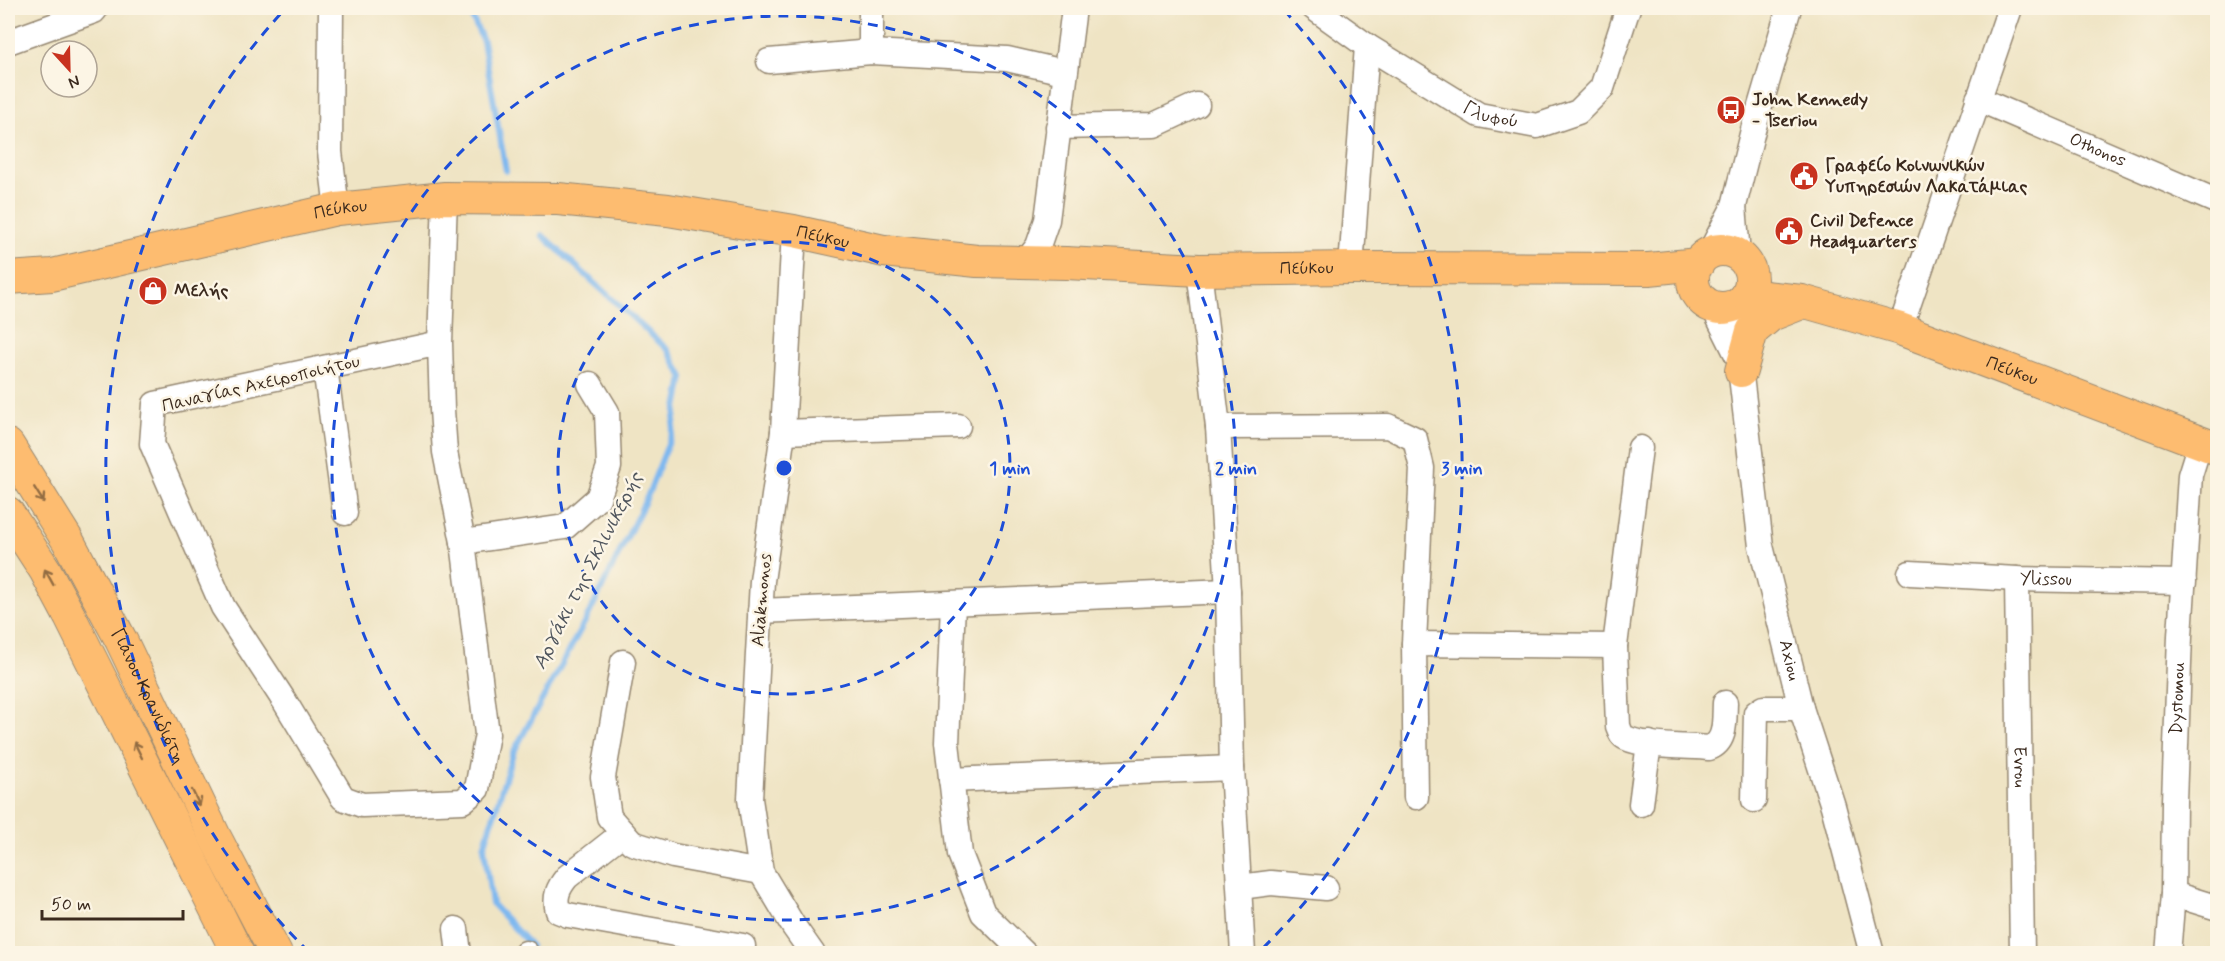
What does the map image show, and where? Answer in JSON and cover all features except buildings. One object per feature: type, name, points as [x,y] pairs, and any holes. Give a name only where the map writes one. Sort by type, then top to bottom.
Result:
[{"type":"main road","name":"Πεύκου","points":[[8,278],[52,275],[337,209],[445,198],[558,199],[669,210],[794,231],[884,251],[977,261],[1199,270],[1649,269],[1724,280],[1900,329],[2209,446]]},
{"type":"main road","points":[[8,293],[52,275]]},
{"type":"main road","points":[[1740,365],[1752,331],[1771,315],[1803,301]]},
{"type":"main road","name":"Γιάνου Κρανιδιότη","points":[[8,445],[68,541],[121,640],[215,837],[276,954]]},
{"type":"main road","name":"Γιάνου Κρανιδιότη","points":[[8,513],[45,570],[70,617],[238,954]]},
{"type":"street","points":[[8,42],[94,11],[96,8]]},
{"type":"street","points":[[331,8],[330,152],[337,209]]},
{"type":"street","points":[[871,8],[871,52]]},
{"type":"street","points":[[1025,263],[1038,246],[1047,220],[1064,72],[1074,8]]},
{"type":"street","name":"Γλυφού","points":[[1314,8],[1366,46],[1479,115],[1537,126],[1578,112],[1602,88],[1624,9]]},
{"type":"street","points":[[1724,280],[1734,206],[1753,130],[1789,8]]},
{"type":"street","points":[[1900,329],[2010,8]]},
{"type":"street","points":[[1351,268],[1366,46]]},
{"type":"street","points":[[769,61],[871,52],[1007,59],[1064,72]]},
{"type":"street","name":"Othonos","points":[[1978,99],[2217,202]]},
{"type":"street","points":[[1058,128],[1154,125],[1197,105]]},
{"type":"street","points":[[445,198],[440,343],[445,452],[463,542],[565,527],[598,498],[609,467],[607,412],[590,384]]},
{"type":"street","points":[[1047,220],[1056,246],[1066,263]]},
{"type":"street","name":"Aliakmonos","points":[[794,231],[783,432],[762,581],[750,798],[761,872],[813,954]]},
{"type":"street","points":[[1199,270],[1218,427],[1228,591],[1232,768],[1243,948]]},
{"type":"street","name":"Axiou","points":[[1724,280],[1740,365],[1761,546],[1802,708],[1833,806],[1872,954]]},
{"type":"street","name":"Παναγίας Αχειροποιήτου","points":[[440,343],[155,404],[152,444],[223,607],[285,702],[343,798],[362,805],[463,801],[477,789],[487,734],[463,542]]},
{"type":"street","points":[[326,368],[345,513]]},
{"type":"street","points":[[783,432],[958,426]]},
{"type":"street","points":[[1218,427],[1388,426],[1415,439],[1422,468],[1414,644],[1416,798]]},
{"type":"street","name":"Dystomou","points":[[2168,954],[2173,894],[2174,801],[2190,475],[2209,446]]},
{"type":"street","points":[[1640,448],[1615,646],[1618,726],[1621,734],[1626,738],[1649,743],[1709,748],[1716,746],[1721,740],[1725,703]]},
{"type":"street","name":"Ylissou","points":[[1910,573],[2017,579],[2184,582]]},
{"type":"street","name":"Evrou","points":[[2017,579],[2022,954]]},
{"type":"street","points":[[760,611],[1228,591]]},
{"type":"street","points":[[953,604],[947,743],[960,854],[983,913],[1025,954]]},
{"type":"street","points":[[1414,644],[1615,646]]},
{"type":"street","points":[[623,662],[603,777],[609,817],[632,843],[673,856],[761,872]]},
{"type":"street","points":[[1754,800],[1756,713],[1763,708],[1802,708]]},
{"type":"street","points":[[1641,804],[1649,743]]},
{"type":"street","points":[[951,780],[1232,768]]},
{"type":"street","points":[[623,833],[561,884],[555,900],[558,911],[568,915],[743,946]]},
{"type":"street","points":[[1240,887],[1271,883],[1326,888]]},
{"type":"street","points":[[2173,894],[2217,908]]},
{"type":"street","points":[[456,929],[459,954]]},
{"type":"waterway","name":"Αργάκι της Σκλινικερής","points":[[468,8],[483,41],[506,171]]},
{"type":"waterway","name":"Αργάκι της Σκλινικερής","points":[[531,946],[492,904],[484,847],[513,753],[589,614],[647,497],[672,434],[683,377],[668,350],[542,235]]},
{"type":"place","name":"John Kennedy - Tseriou","points":[[1731,110]]},
{"type":"place","name":"Γραφείο Κοινωνικών Υυπηρεσιών Λακατάμιας","points":[[1804,176]]},
{"type":"place","name":"Civil Defence Headquarters","points":[[1789,231]]},
{"type":"place","name":"Μελής","points":[[153,291]]}]
